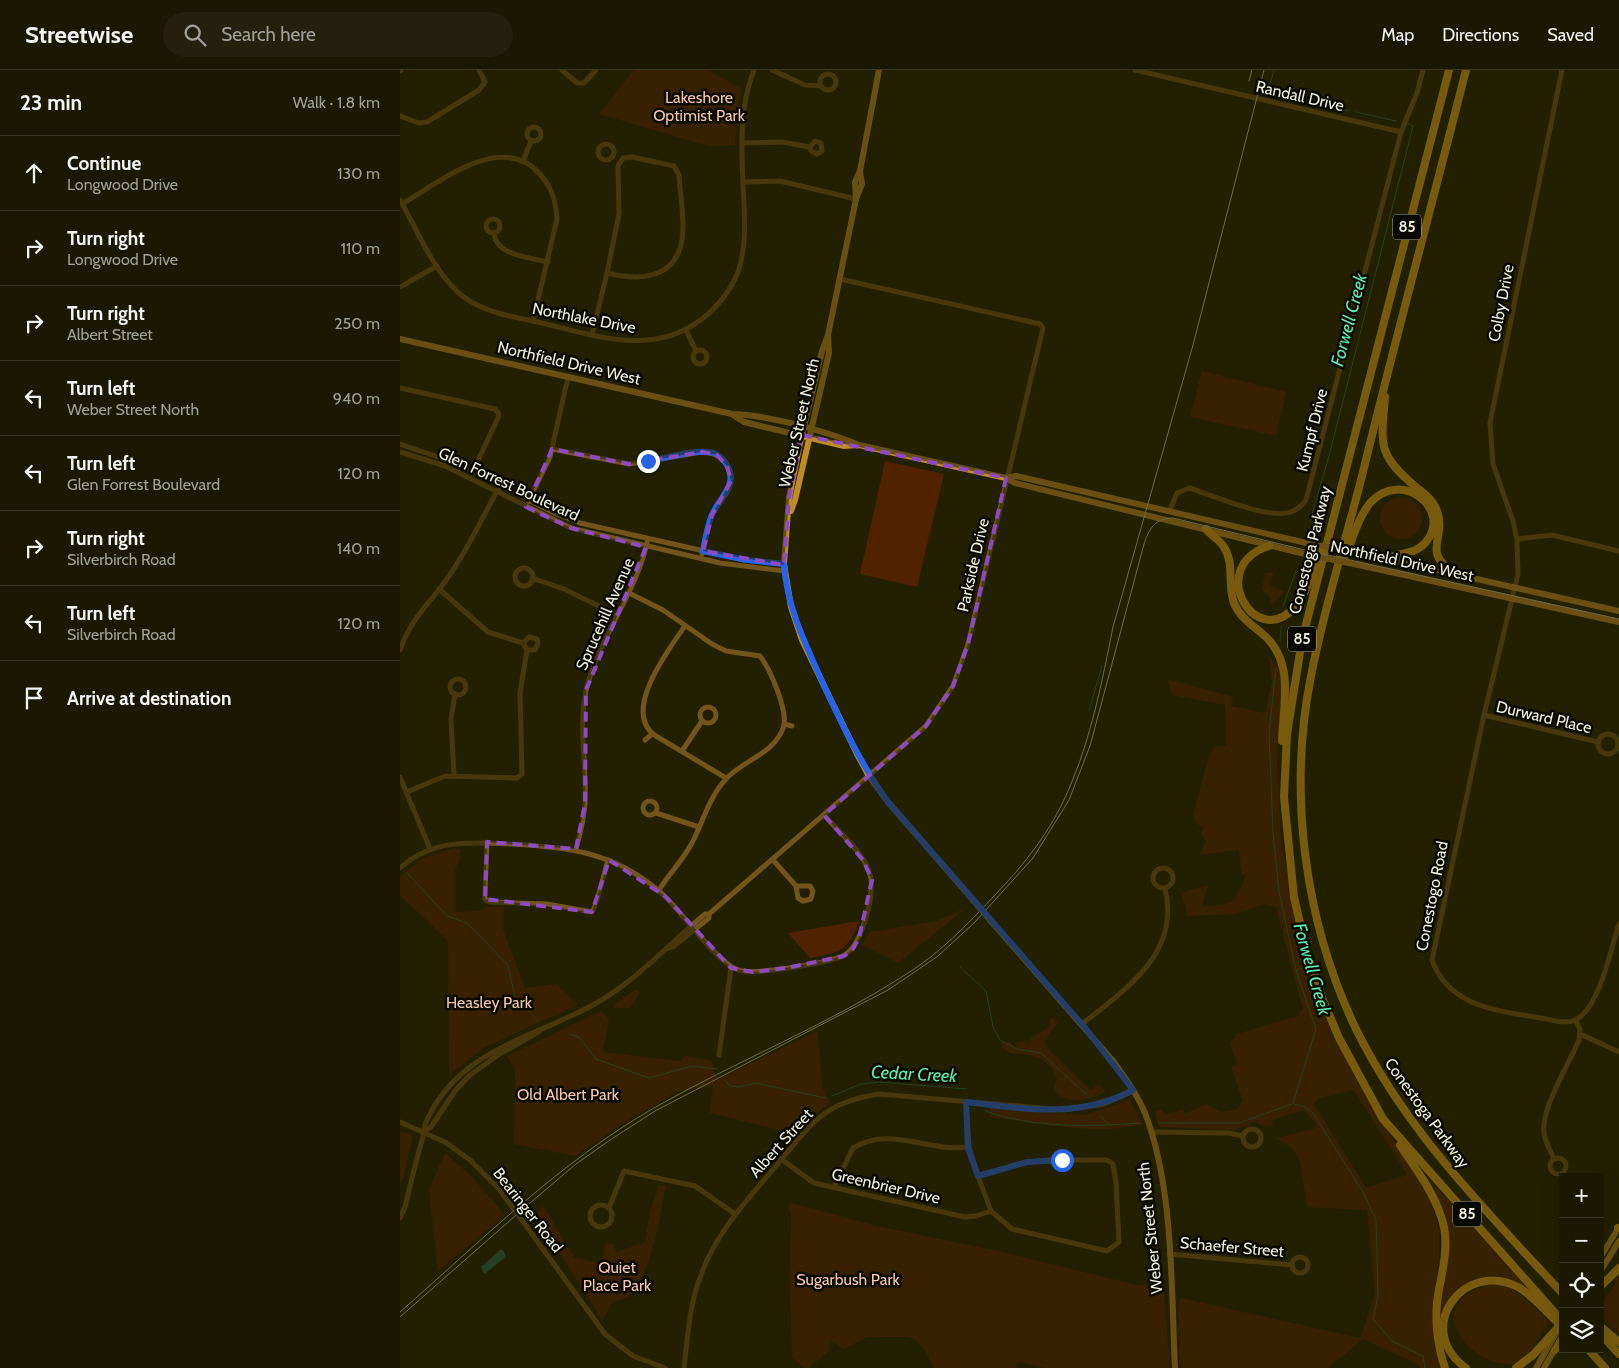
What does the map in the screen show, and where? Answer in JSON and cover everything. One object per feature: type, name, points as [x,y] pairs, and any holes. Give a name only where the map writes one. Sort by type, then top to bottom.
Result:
[{"type":"highway","name":"Conestoga Parkway","points":[[1449,70],[1300,648],[1291,699],[1285,777],[1287,843],[1294,897],[1305,945],[1323,1000],[1339,1038],[1383,1119],[1549,1311],[1559,1319]]},
{"type":"highway","name":"Conestoga Parkway","points":[[1466,70],[1417,263],[1386,373],[1310,680],[1301,774],[1303,836],[1321,934],[1354,1024],[1376,1066],[1400,1105],[1448,1168],[1559,1290]]},
{"type":"highway","points":[[1386,373],[1382,431],[1387,458],[1395,470],[1434,504],[1439,521],[1436,555],[1440,562],[1453,572]]},
{"type":"highway","points":[[1328,602],[1358,523],[1369,505],[1386,491],[1405,489],[1419,496],[1428,506],[1433,519],[1432,530],[1426,541],[1418,548],[1408,554],[1388,558]]},
{"type":"highway","points":[[1268,546],[1256,551],[1247,560],[1238,580],[1238,592],[1248,610],[1259,617],[1272,619],[1290,612],[1301,600],[1336,503]]},
{"type":"highway","points":[[1206,529],[1219,541],[1227,553],[1230,588],[1234,605],[1244,618],[1267,638],[1278,651],[1284,666],[1285,682],[1281,758],[1285,777]]},
{"type":"highway","points":[[1383,1119],[1437,1204],[1444,1228],[1445,1256],[1437,1303],[1437,1330],[1445,1368]]},
{"type":"highway","points":[[1604,1283],[1619,1268]]},
{"type":"highway","points":[[1466,1368],[1453,1356],[1446,1344],[1442,1326],[1447,1308],[1460,1291],[1477,1282],[1497,1280],[1518,1287],[1549,1311],[1559,1323]]},
{"type":"highway","points":[[1516,1368],[1533,1355],[1559,1326]]},
{"type":"highway","points":[[1604,1329],[1619,1342]]},
{"type":"highway","points":[[1604,1337],[1619,1354]]},
{"type":"highway","points":[[1555,1350],[1559,1344]]},
{"type":"highway","points":[[1589,1353],[1594,1356]]},
{"type":"highway","points":[[1591,1353],[1605,1368]]},
{"type":"main road","name":"Weber Street North","points":[[879,70],[860,171],[862,184],[856,199],[828,336],[822,351],[789,498],[785,568],[791,607],[802,640],[869,776],[888,802],[1113,1061],[1133,1090],[1145,1113],[1161,1168],[1169,1254],[1175,1368]]},
{"type":"main road","name":"Weber Street North","points":[[789,514],[795,500],[813,430],[829,353],[828,336]]},
{"type":"main road","name":"Northfield Drive West","points":[[400,339],[732,414],[744,422],[803,432],[813,430],[859,445],[1006,478],[1015,483],[1080,500],[1206,529],[1268,546],[1619,622]]},
{"type":"main road","name":"Northfield Drive West","points":[[803,432],[811,438],[844,446],[859,445]]},
{"type":"main road","name":"Northfield Drive West","points":[[1006,478],[1016,476],[1311,544],[1453,572],[1619,611]]},
{"type":"main road","points":[[1076,490],[1080,500]]},
{"type":"main road","points":[[1132,513],[1134,502]]},
{"type":"main road","points":[[1604,1252],[1619,1228]]},
{"type":"main road","points":[[1604,1265],[1619,1241]]},
{"type":"main road","points":[[1536,1368],[1559,1329]]},
{"type":"main road","points":[[1544,1368],[1555,1350]]},
{"type":"street","points":[[400,116],[419,123],[427,122],[479,90],[484,82],[484,77],[479,70]]},
{"type":"street","points":[[562,70],[577,83],[584,83],[596,70]]},
{"type":"street","name":"Northlake Drive","points":[[401,202],[437,266],[452,286],[476,304],[494,312],[592,335],[641,342],[661,339],[686,330],[706,316],[721,301],[737,273],[744,236],[742,143],[746,98],[754,70]]},
{"type":"street","points":[[772,70],[805,85],[822,86]]},
{"type":"street","name":"Randall Drive","points":[[1136,70],[1401,132]]},
{"type":"street","name":"Kumpf Drive","points":[[1170,510],[1177,493],[1189,488],[1232,504],[1286,514],[1293,512],[1306,500],[1401,132],[1417,93],[1423,70]]},
{"type":"street","name":"Colby Drive","points":[[1512,598],[1518,574],[1517,539],[1513,521],[1493,464],[1490,423],[1562,70]]},
{"type":"street","points":[[523,161],[531,141]]},
{"type":"street","points":[[742,143],[781,142],[810,147]]},
{"type":"street","points":[[614,156],[620,161]]},
{"type":"street","points":[[401,202],[471,164],[488,158],[505,157],[523,161],[536,170],[547,182],[556,204],[557,219],[533,321]]},
{"type":"street","points":[[592,335],[619,214],[618,166],[620,161],[622,158],[632,158],[670,164],[676,168],[679,175],[682,238],[675,258],[665,268],[650,276],[629,278],[607,273]]},
{"type":"street","points":[[743,182],[780,181],[856,199]]},
{"type":"street","points":[[494,233],[497,245],[505,250],[548,262]]},
{"type":"street","points":[[400,287],[437,266]]},
{"type":"street","name":"Parkside Drive","points":[[400,1218],[405,1207],[424,1131],[424,1124],[445,1091],[461,1074],[499,1047],[594,1005],[628,982],[926,726],[953,686],[968,644],[1006,478],[1037,360],[1043,328],[1040,324],[840,278]]},
{"type":"street","points":[[686,330],[696,350]]},
{"type":"street","points":[[526,507],[552,449],[568,377]]},
{"type":"street","points":[[400,388],[495,408],[499,414],[498,418],[470,478]]},
{"type":"street","name":"Glen Forrest Boulevard","points":[[400,444],[459,464],[580,523],[785,568]]},
{"type":"street","points":[[552,449],[628,464],[702,452],[717,454],[727,466],[731,481],[728,490],[712,515],[701,559]]},
{"type":"street","name":"Glen Forrest Boulevard","points":[[400,452],[456,471],[571,528],[646,547],[746,568],[785,568]]},
{"type":"street","points":[[456,471],[459,464]]},
{"type":"street","points":[[400,650],[417,614],[439,589],[472,538],[500,485]]},
{"type":"street","points":[[1517,539],[1552,535],[1619,551]]},
{"type":"street","name":"Sprucehill Avenue","points":[[576,849],[585,803],[584,704],[594,664],[640,568],[648,539]]},
{"type":"street","points":[[532,578],[564,589],[618,615]]},
{"type":"street","points":[[406,792],[440,777],[454,775],[517,778],[522,774],[520,693],[527,650],[523,643],[488,632],[439,589]]},
{"type":"street","points":[[629,593],[663,610],[724,650],[754,654],[761,658],[779,696],[784,724],[773,744],[726,778],[712,799],[688,850],[659,890]]},
{"type":"street","name":"Conestogo Road","points":[[1512,598],[1484,715],[1432,960],[1443,984],[1465,1000],[1556,1021],[1576,1020]]},
{"type":"street","points":[[685,626],[668,651],[643,700],[648,727],[652,734],[726,778]]},
{"type":"street","points":[[523,643],[529,637],[537,639],[536,650],[527,650]]},
{"type":"street","points":[[454,775],[451,720],[455,694]]},
{"type":"street","name":"Durward Place","points":[[1484,715],[1598,742]]},
{"type":"street","points":[[682,751],[702,721]]},
{"type":"street","points":[[784,724],[792,726]]},
{"type":"street","points":[[645,740],[652,734]]},
{"type":"street","name":"Durward Place","points":[[1609,734],[1617,741],[1617,748],[1612,753],[1605,754],[1599,749],[1598,742],[1602,736],[1609,734]]},
{"type":"street","points":[[400,777],[430,849]]},
{"type":"street","points":[[656,813],[699,826]]},
{"type":"street","points":[[400,868],[430,849],[453,842],[542,844],[576,849],[608,860],[632,872],[659,890],[731,968],[753,972],[786,968],[844,956],[853,949],[859,938],[872,890],[872,880],[863,860],[824,815]]},
{"type":"street","points":[[488,842],[485,899],[489,902],[547,904],[592,912],[596,908],[600,884],[608,860]]},
{"type":"street","points":[[772,860],[796,886]]},
{"type":"street","points":[[1160,869],[1170,870],[1174,877],[1172,884],[1165,888],[1158,887],[1154,881],[1154,874],[1160,869]]},
{"type":"street","points":[[1082,1024],[1122,990],[1160,948],[1169,918],[1169,906],[1165,888]]},
{"type":"street","points":[[1554,1159],[1544,1137],[1544,1123],[1580,1034],[1576,1020],[1587,1011],[1595,999],[1619,924]]},
{"type":"street","points":[[719,1055],[731,968]]},
{"type":"street","points":[[1580,1034],[1619,1052]]},
{"type":"street","name":"Albert Street","points":[[684,1368],[690,1316],[700,1277],[714,1246],[735,1214],[782,1159],[816,1120],[834,1107],[859,1097],[896,1095],[1029,1108],[1083,1109],[1104,1104],[1133,1090]]},
{"type":"street","points":[[966,1102],[968,1148],[978,1176],[991,1211],[1004,1224],[1012,1229],[1107,1251],[1116,1247],[1120,1237],[1114,1170],[1113,1164],[1106,1160],[1034,1162],[978,1176]]},
{"type":"street","name":"Bearinger Road","points":[[400,1122],[424,1131],[458,1150],[499,1189],[586,1310],[614,1344],[633,1356],[665,1368]]},
{"type":"street","points":[[1151,1132],[1228,1133],[1243,1136]]},
{"type":"street","points":[[834,1187],[853,1148],[877,1139],[904,1139],[947,1149],[968,1148]]},
{"type":"street","name":"Greenbrier Drive","points":[[782,1159],[814,1183],[965,1217],[991,1211]]},
{"type":"street","points":[[609,1208],[603,1205],[594,1208],[590,1214],[592,1223],[600,1228],[610,1224],[613,1218],[609,1208],[624,1171],[695,1186],[735,1214]]},
{"type":"street","name":"Schaefer Street","points":[[1169,1254],[1292,1265]]},
{"type":"highlighted area","points":[[802,435],[1006,478],[968,644],[953,686],[926,726],[824,815],[863,860],[872,880],[859,938],[853,949],[844,956],[786,968],[753,972],[731,968],[665,896],[609,860],[592,912],[485,899],[487,842],[576,849],[585,803],[586,690],[646,547],[571,528],[526,507],[552,449],[629,464],[702,452],[717,455],[727,466],[731,481],[712,515],[703,551],[784,565],[789,498]]},
{"type":"green space","name":"Lakeshore Optimist Park","points":[[634,70],[708,70],[742,89],[736,117],[735,145],[709,146],[599,114]]},
{"type":"green space","points":[[1202,371],[1286,392],[1276,436],[1190,417]]},
{"type":"green space","points":[[885,461],[944,474],[917,587],[860,574]]},
{"type":"green space","points":[[1401,497],[1416,503],[1422,518],[1416,533],[1401,539],[1386,533],[1380,518],[1386,503]]},
{"type":"green space","points":[[1274,572],[1269,584],[1284,592],[1272,605],[1270,597],[1262,590],[1265,573]]},
{"type":"green space","points":[[1269,655],[1279,669],[1282,683],[1277,761],[1281,842],[1303,952],[1330,1029],[1361,1088],[1430,1199],[1439,1231],[1439,1258],[1433,1317],[1434,1344],[1441,1368],[1420,1368],[1417,1364],[1363,1339],[1328,1368],[1180,1368],[1178,1305],[1181,1298],[1360,1338],[1375,1294],[1367,1210],[1307,1207],[1300,1161],[1294,1150],[1277,1138],[1316,1128],[1316,1124],[1304,1110],[1272,1120],[1273,1125],[1265,1126],[1254,1122],[1235,1130],[1159,1127],[1155,1112],[1161,1109],[1166,1115],[1183,1109],[1184,1114],[1206,1104],[1221,1112],[1237,1109],[1243,1101],[1231,1067],[1237,1065],[1230,1042],[1237,1034],[1300,1015],[1299,1011],[1303,1010],[1277,911],[1279,908],[1265,904],[1235,914],[1188,916],[1181,893],[1208,885],[1202,906],[1227,904],[1235,898],[1246,875],[1242,875],[1239,850],[1200,855],[1206,841],[1201,832],[1203,828],[1196,823],[1193,814],[1209,756],[1215,746],[1226,746],[1225,705],[1172,695],[1167,679],[1233,697],[1231,706],[1265,713],[1272,681]],"holes":[[[1354,1090],[1407,1174],[1366,1188],[1314,1104],[1319,1098]]]},
{"type":"green space","name":"Heasley Park","points":[[455,848],[460,850],[460,861],[455,868],[455,912],[482,911],[486,907],[504,907],[503,929],[525,988],[556,984],[578,1005],[485,1047],[449,1075],[448,941],[400,895],[400,876],[425,857]]},
{"type":"green space","points":[[966,908],[898,963],[862,945],[869,932],[937,921]]},
{"type":"green space","points":[[859,921],[851,939],[842,949],[810,958],[788,933]]},
{"type":"green space","points":[[636,989],[640,993],[630,1008],[614,1008],[613,1005]]},
{"type":"green space","name":"Old Albert Park","points":[[602,1011],[609,1020],[603,1052],[680,1061],[686,1056],[711,1060],[718,1080],[817,1031],[823,1089],[830,1103],[813,1116],[796,1134],[710,1113],[713,1086],[678,1091],[620,1125],[575,1156],[514,1144],[515,1070],[507,1056]]},
{"type":"green space","points":[[1053,1018],[1058,1022],[1046,1040],[1045,1043],[1048,1049],[1091,1090],[1098,1084],[1106,1091],[1086,1099],[1078,1100],[1063,1097],[1057,1093],[1054,1087],[1056,1076],[1047,1063],[1030,1055],[1009,1052],[1004,1049],[1000,1042],[1010,1042],[1017,1049],[1015,1043],[1026,1040],[1028,1046],[1031,1038],[1049,1027],[1050,1019]]},
{"type":"green space","points":[[1130,1100],[1143,1124],[1107,1129],[1046,1125],[990,1117],[989,1108],[1085,1115]]},
{"type":"green space","points":[[400,1131],[413,1136],[404,1176],[400,1184]]},
{"type":"green space","points":[[445,1153],[472,1177],[505,1215],[438,1271],[429,1190]]},
{"type":"green space","points":[[1422,1171],[1525,1285],[1523,1286],[1501,1277],[1479,1279],[1462,1288],[1455,1295],[1443,1312],[1439,1322],[1448,1254],[1447,1231],[1421,1173]]},
{"type":"green space","name":"Quiet Place Park","points":[[659,1185],[666,1186],[655,1240],[642,1279],[635,1290],[628,1296],[612,1303],[602,1320],[536,1215],[543,1206],[574,1257],[597,1263],[603,1259],[605,1243],[612,1244],[617,1252],[645,1242],[650,1211]]},
{"type":"green space","name":"Sugarbush Park","points":[[791,1203],[877,1226],[998,1251],[1137,1285],[1155,1286],[1157,1289],[1164,1291],[1170,1368],[1045,1368],[1021,1362],[1017,1363],[1015,1368],[934,1368],[927,1353],[917,1341],[909,1337],[867,1337],[844,1349],[830,1340],[829,1351],[809,1368],[805,1368],[792,1358],[791,1215],[788,1206]]},
{"type":"green space","points":[[1619,1274],[1619,1334],[1604,1321],[1604,1299],[1616,1282],[1613,1278]]},
{"type":"green space","points":[[1496,1284],[1505,1286],[1519,1294],[1549,1323],[1539,1339],[1516,1364],[1496,1362],[1479,1355],[1465,1343],[1457,1330],[1454,1315],[1459,1302],[1473,1291]]},
{"type":"shaded area","points":[[500,1250],[503,1250],[506,1257],[484,1274],[481,1267]]},
{"type":"waterway","name":"Forwell Creek","points":[[1274,70],[1269,88],[1274,93],[1349,111]]},
{"type":"waterway","name":"Forwell Creek","points":[[1356,112],[1396,121]]},
{"type":"waterway","name":"Forwell Creek","points":[[1310,521],[1329,456],[1413,126],[1408,124]]},
{"type":"waterway","name":"Forwell Creek","points":[[1283,606],[1296,571]]},
{"type":"waterway","name":"Forwell Creek","points":[[1280,642],[1281,627]]},
{"type":"waterway","points":[[1089,711],[1102,666]]},
{"type":"waterway","name":"Forwell Creek","points":[[1276,668],[1269,733],[1273,833],[1279,892],[1296,970],[1316,1029],[1293,1103]]},
{"type":"waterway","name":"Cedar Creek","points":[[407,873],[447,916],[467,923],[508,965],[515,997],[538,1021]]},
{"type":"waterway","points":[[960,967],[986,991],[993,1027],[1000,1040],[1017,1049],[1041,1053],[1087,1095]]},
{"type":"waterway","name":"Forwell Creek","points":[[1297,970],[1302,968]]},
{"type":"waterway","name":"Cedar Creek","points":[[570,1034],[579,1037],[596,1059],[649,1078],[692,1066],[717,1069]]},
{"type":"waterway","name":"Cedar Creek","points":[[725,1080],[730,1086],[739,1087],[755,1083],[826,1098]]},
{"type":"waterway","name":"Cedar Creek","points":[[832,1096],[861,1084],[879,1082],[967,1089]]},
{"type":"waterway","name":"Cedar Creek","points":[[1158,1123],[1239,1123],[1292,1104]]},
{"type":"waterway","name":"Forwell Creek","points":[[1294,1104],[1305,1107],[1313,1113],[1363,1192],[1376,1220],[1378,1296],[1373,1319],[1392,1341],[1423,1356],[1425,1368]]},
{"type":"waterway","name":"Cedar Creek","points":[[985,1111],[1023,1121],[1062,1125],[1140,1123]]},
{"type":"waterway","points":[[1100,1116],[1109,1124]]},
{"type":"tram line","points":[[400,1317],[576,1164],[610,1140],[655,1111],[888,990],[938,956],[975,922],[1033,858],[1069,800],[1090,746],[1144,544],[1148,534],[1157,522],[1173,518],[1309,551],[1619,619]]},
{"type":"railway","points":[[1249,81],[1252,70]]},
{"type":"railway","points":[[400,1312],[554,1177],[620,1129],[685,1091],[844,1011],[917,967],[952,939],[973,918],[1016,872],[1036,847],[1068,791],[1089,731],[1113,627],[1193,345],[1264,70]]},
{"type":"route","points":[[648,461],[702,452],[713,452],[724,460],[728,466],[731,481],[728,490],[718,503],[710,520],[703,551],[747,560],[784,564],[791,607],[802,640],[857,754],[874,782],[888,802],[1113,1061],[1133,1090],[1120,1098],[1083,1109],[1029,1108],[966,1102],[968,1148],[978,1176],[985,1172],[1027,1162],[1062,1160]]}]
